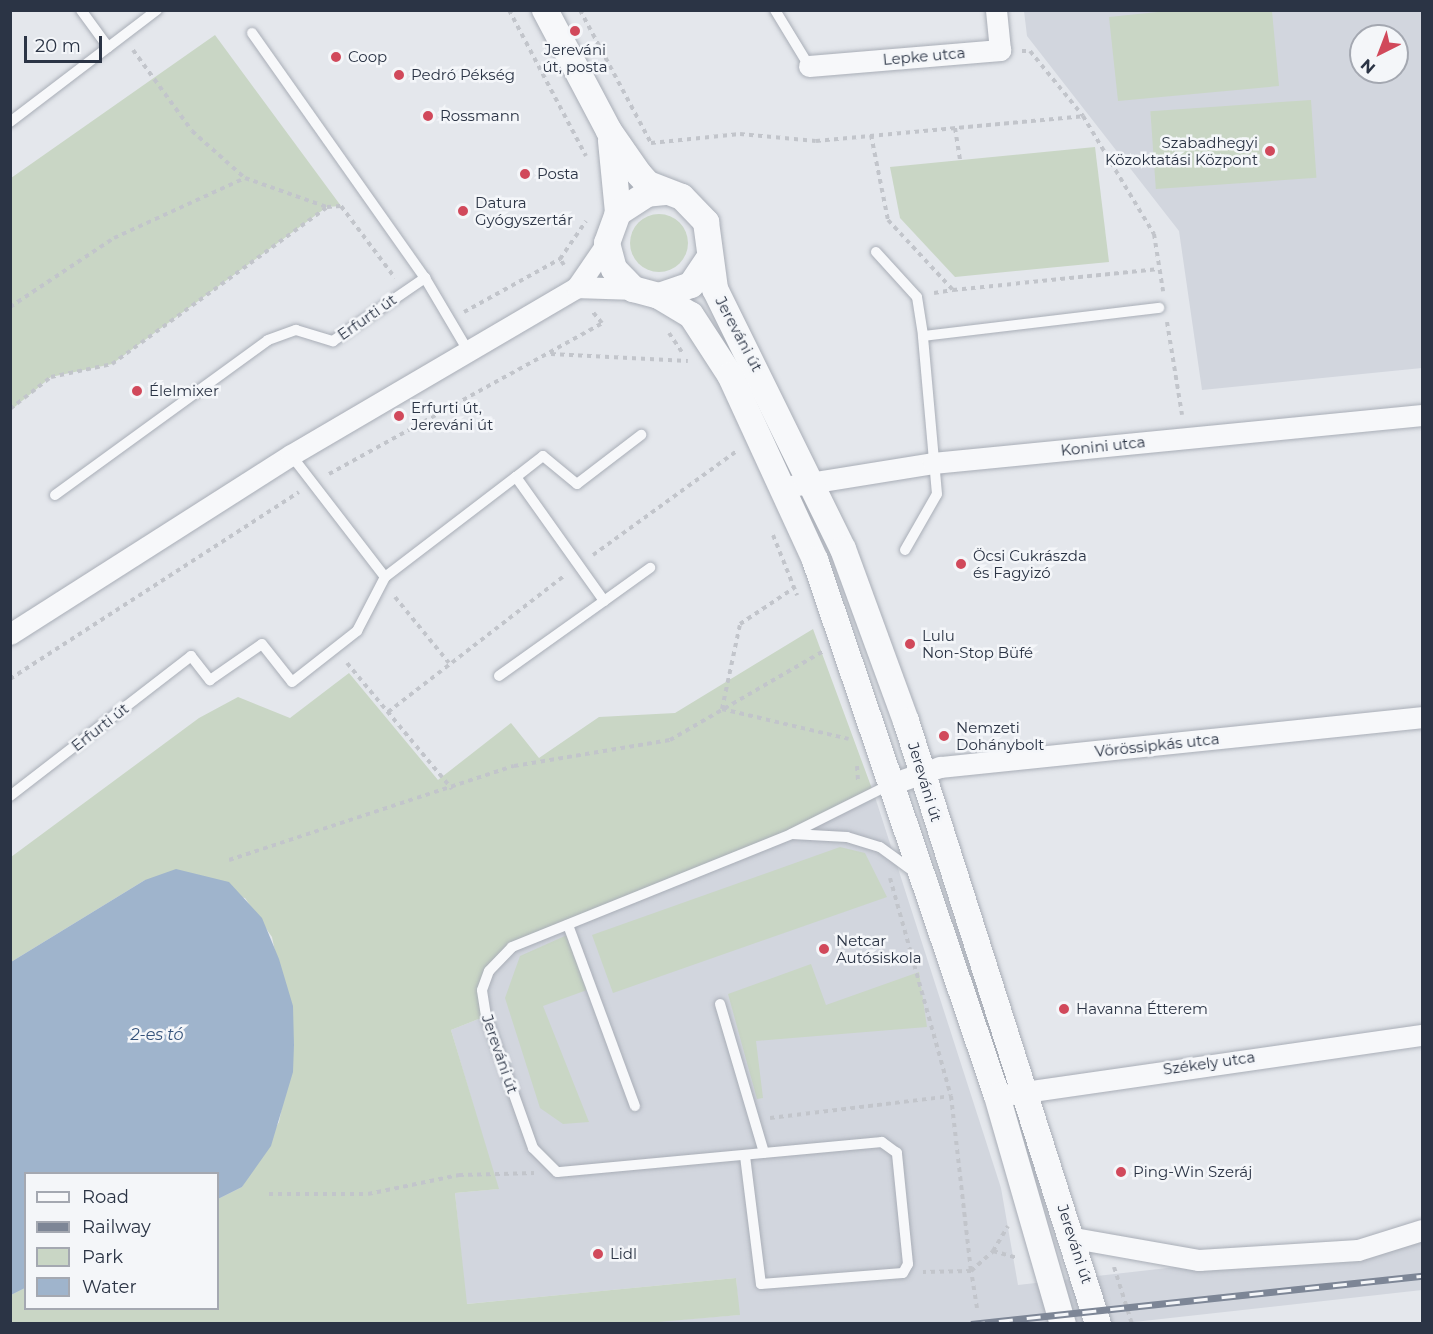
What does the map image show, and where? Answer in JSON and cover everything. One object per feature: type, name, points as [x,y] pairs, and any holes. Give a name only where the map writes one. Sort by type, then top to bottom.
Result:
[{"type":"street","name":"Jereváni út","points":[[545,10],[609,131],[648,184],[682,197],[706,222],[710,257],[723,307],[812,481],[843,549],[922,772],[1074,1238],[1098,1323]]},
{"type":"street","points":[[996,10],[1000,50]]},
{"type":"street","name":"Lepke utca","points":[[809,66],[1000,50]]},
{"type":"street","name":"Jereváni út","points":[[607,243],[618,213],[619,184],[609,131]]},
{"type":"street","points":[[618,213],[647,194],[665,192]]},
{"type":"street","points":[[13,628],[291,455],[470,354],[577,287],[607,243]]},
{"type":"street","points":[[607,243],[614,269],[633,289]]},
{"type":"street","points":[[659,296],[691,285],[710,257]]},
{"type":"street","points":[[577,287],[633,289]]},
{"type":"street","name":"Jereváni út","points":[[633,289],[659,296],[698,323],[785,487],[894,783],[930,889],[997,1096],[1062,1319]]},
{"type":"street","name":"Konini utca","points":[[785,487],[933,463],[1422,415]]},
{"type":"street","name":"Vörössipkás utca","points":[[894,783],[922,772],[1422,717]]},
{"type":"street","name":"Székely utca","points":[[997,1096],[1026,1089],[1422,1035]]},
{"type":"street","points":[[1074,1238],[1199,1260],[1358,1250],[1422,1230]]},
{"type":"lane","points":[[81,10],[108,47]]},
{"type":"lane","points":[[10,122],[157,10]]},
{"type":"lane","points":[[774,10],[809,66]]},
{"type":"lane","points":[[252,33],[425,278],[470,354]]},
{"type":"lane","points":[[876,252],[917,297],[923,336],[937,494],[905,550]]},
{"type":"lane","name":"Erfurti út","points":[[55,495],[268,340],[296,330],[333,341],[425,278]]},
{"type":"lane","points":[[923,336],[1163,308]]},
{"type":"lane","name":"Erfurti út","points":[[10,796],[191,656],[210,680],[262,644],[291,682],[357,631],[383,579],[543,456],[577,484],[641,435]]},
{"type":"lane","points":[[291,455],[383,579]]},
{"type":"lane","points":[[516,477],[580,564],[604,601]]},
{"type":"lane","points":[[499,676],[650,568]]},
{"type":"lane","name":"Jereváni út","points":[[557,1172],[533,1148],[486,1016],[482,990],[489,971],[512,947],[791,834],[894,783]]},
{"type":"lane","name":"Jereváni út","points":[[791,834],[847,837],[880,847],[902,858],[930,889]]},
{"type":"lane","points":[[568,925],[635,1106]]},
{"type":"lane","points":[[720,1004],[757,1120],[764,1154]]},
{"type":"lane","points":[[557,1172],[764,1154],[891,1145],[897,1153],[903,1210],[908,1264],[903,1273],[762,1284],[745,1156]]},
{"type":"path","points":[[508,10],[591,165]]},
{"type":"path","points":[[123,36],[192,131],[245,178],[327,207],[341,206],[404,291]]},
{"type":"path","points":[[1000,50],[1030,51],[1083,116],[1154,234],[1163,308],[1186,437]]},
{"type":"path","points":[[651,143],[740,134],[816,141],[1083,116]]},
{"type":"path","points":[[955,128],[960,161]]},
{"type":"path","points":[[871,135],[888,220],[953,290],[1159,269]]},
{"type":"path","points":[[10,307],[114,238],[245,178]]},
{"type":"path","points":[[10,409],[51,377],[112,364],[327,207]]},
{"type":"path","points":[[453,324],[467,309],[560,259],[589,215]]},
{"type":"path","points":[[560,259],[590,309],[600,310]]},
{"type":"path","points":[[663,328],[693,369]]},
{"type":"path","points":[[549,354],[688,361]]},
{"type":"path","points":[[733,440],[742,460]]},
{"type":"path","points":[[388,712],[580,564],[738,450]]},
{"type":"path","points":[[768,522],[799,598]]},
{"type":"path","points":[[383,579],[449,663]]},
{"type":"path","points":[[722,709],[740,624],[794,588]]},
{"type":"path","points":[[819,644],[826,662]]},
{"type":"path","points":[[335,649],[452,789]]},
{"type":"path","points":[[229,860],[452,789],[514,766],[670,740],[822,651]]},
{"type":"path","points":[[722,709],[857,741],[853,731]]},
{"type":"path","points":[[857,753],[856,776],[864,797]]},
{"type":"path","points":[[880,847],[951,1096],[977,1308]]},
{"type":"path","points":[[757,1120],[951,1096]]},
{"type":"path","points":[[269,1194],[368,1194],[459,1175],[557,1172]]},
{"type":"path","points":[[903,1273],[971,1271],[993,1251],[1010,1223]]},
{"type":"path","points":[[993,1251],[1027,1262]]},
{"type":"shaded area","name":"Szabadhegyi Közoktatási Központ","points":[[1024,11],[1422,11],[1422,368],[1202,390],[1179,231],[1027,36]]},
{"type":"shaded area","points":[[875,797],[1001,1188],[1018,1285],[1422,1239],[1422,1290],[1116,1324],[635,1323],[739,1315],[736,1278],[466,1304],[455,1193],[498,1189],[451,1030],[486,1016],[489,971],[512,947]]},
{"type":"green space","points":[[1177,10],[1272,11],[1279,86],[1118,101],[1109,17]]},
{"type":"green space","points":[[215,35],[341,206],[327,207],[112,364],[51,377],[11,410],[11,178]]},
{"type":"green space","points":[[1311,100],[1316,178],[1156,189],[1150,111]]},
{"type":"green space","points":[[1095,147],[1109,262],[955,277],[900,218],[890,167]]},
{"type":"green space","points":[[653,214],[665,214],[680,222],[688,237],[688,249],[680,264],[665,272],[653,272],[638,264],[630,249],[630,237],[638,222]]},
{"type":"green space","points":[[813,629],[875,797],[512,947],[489,971],[482,990],[486,1016],[451,1030],[499,1189],[455,1193],[467,1304],[736,1278],[740,1315],[635,1324],[11,1323],[11,1295],[24,1288],[24,1310],[219,1310],[219,1198],[242,1187],[279,1122],[294,1045],[272,937],[245,898],[145,880],[11,962],[11,857],[199,718],[238,697],[290,718],[349,673],[438,780],[511,723],[539,758],[599,717],[675,713]]},
{"type":"green space","points":[[840,847],[865,853],[887,897],[613,993],[592,935]]},
{"type":"green space","points":[[567,935],[587,990],[543,1006],[589,1122],[563,1124],[540,1108],[505,998],[520,956]]},
{"type":"green space","points":[[811,964],[826,1005],[919,972],[927,1027],[756,1041],[763,1098],[757,1099],[728,994]]},
{"type":"water","name":"2-es tó","points":[[176,869],[229,882],[262,918],[279,959],[293,1006],[293,1072],[271,1146],[242,1187],[219,1198],[219,1172],[24,1172],[24,1288],[11,1295],[11,962],[145,880]]},
{"type":"railway","points":[[971,1324],[1422,1276]]},
{"type":"place","name":"Jereváni út, posta","points":[[575,31]]},
{"type":"place","name":"Coop","points":[[336,57]]},
{"type":"place","name":"Pedró Pékség","points":[[399,75]]},
{"type":"place","name":"Rossmann","points":[[428,116]]},
{"type":"place","name":"Szabadhegyi Közoktatási Központ","points":[[1270,151]]},
{"type":"place","name":"Posta","points":[[525,174]]},
{"type":"place","name":"Datura Gyógyszertár","points":[[463,211]]},
{"type":"place","name":"Élelmixer","points":[[137,391]]},
{"type":"place","name":"Erfurti út, Jereváni út","points":[[399,416]]},
{"type":"place","name":"Öcsi Cukrászda és Fagyizó","points":[[961,564]]},
{"type":"place","name":"Lulu Non-Stop Büfé","points":[[910,644]]},
{"type":"place","name":"Nemzeti Dohánybolt","points":[[944,736]]},
{"type":"place","name":"Netcar Autósiskola","points":[[824,949]]},
{"type":"place","name":"Havanna Étterem","points":[[1064,1009]]},
{"type":"place","name":"Ping-Win Szeráj","points":[[1121,1172]]},
{"type":"place","name":"Lidl","points":[[598,1254]]}]
